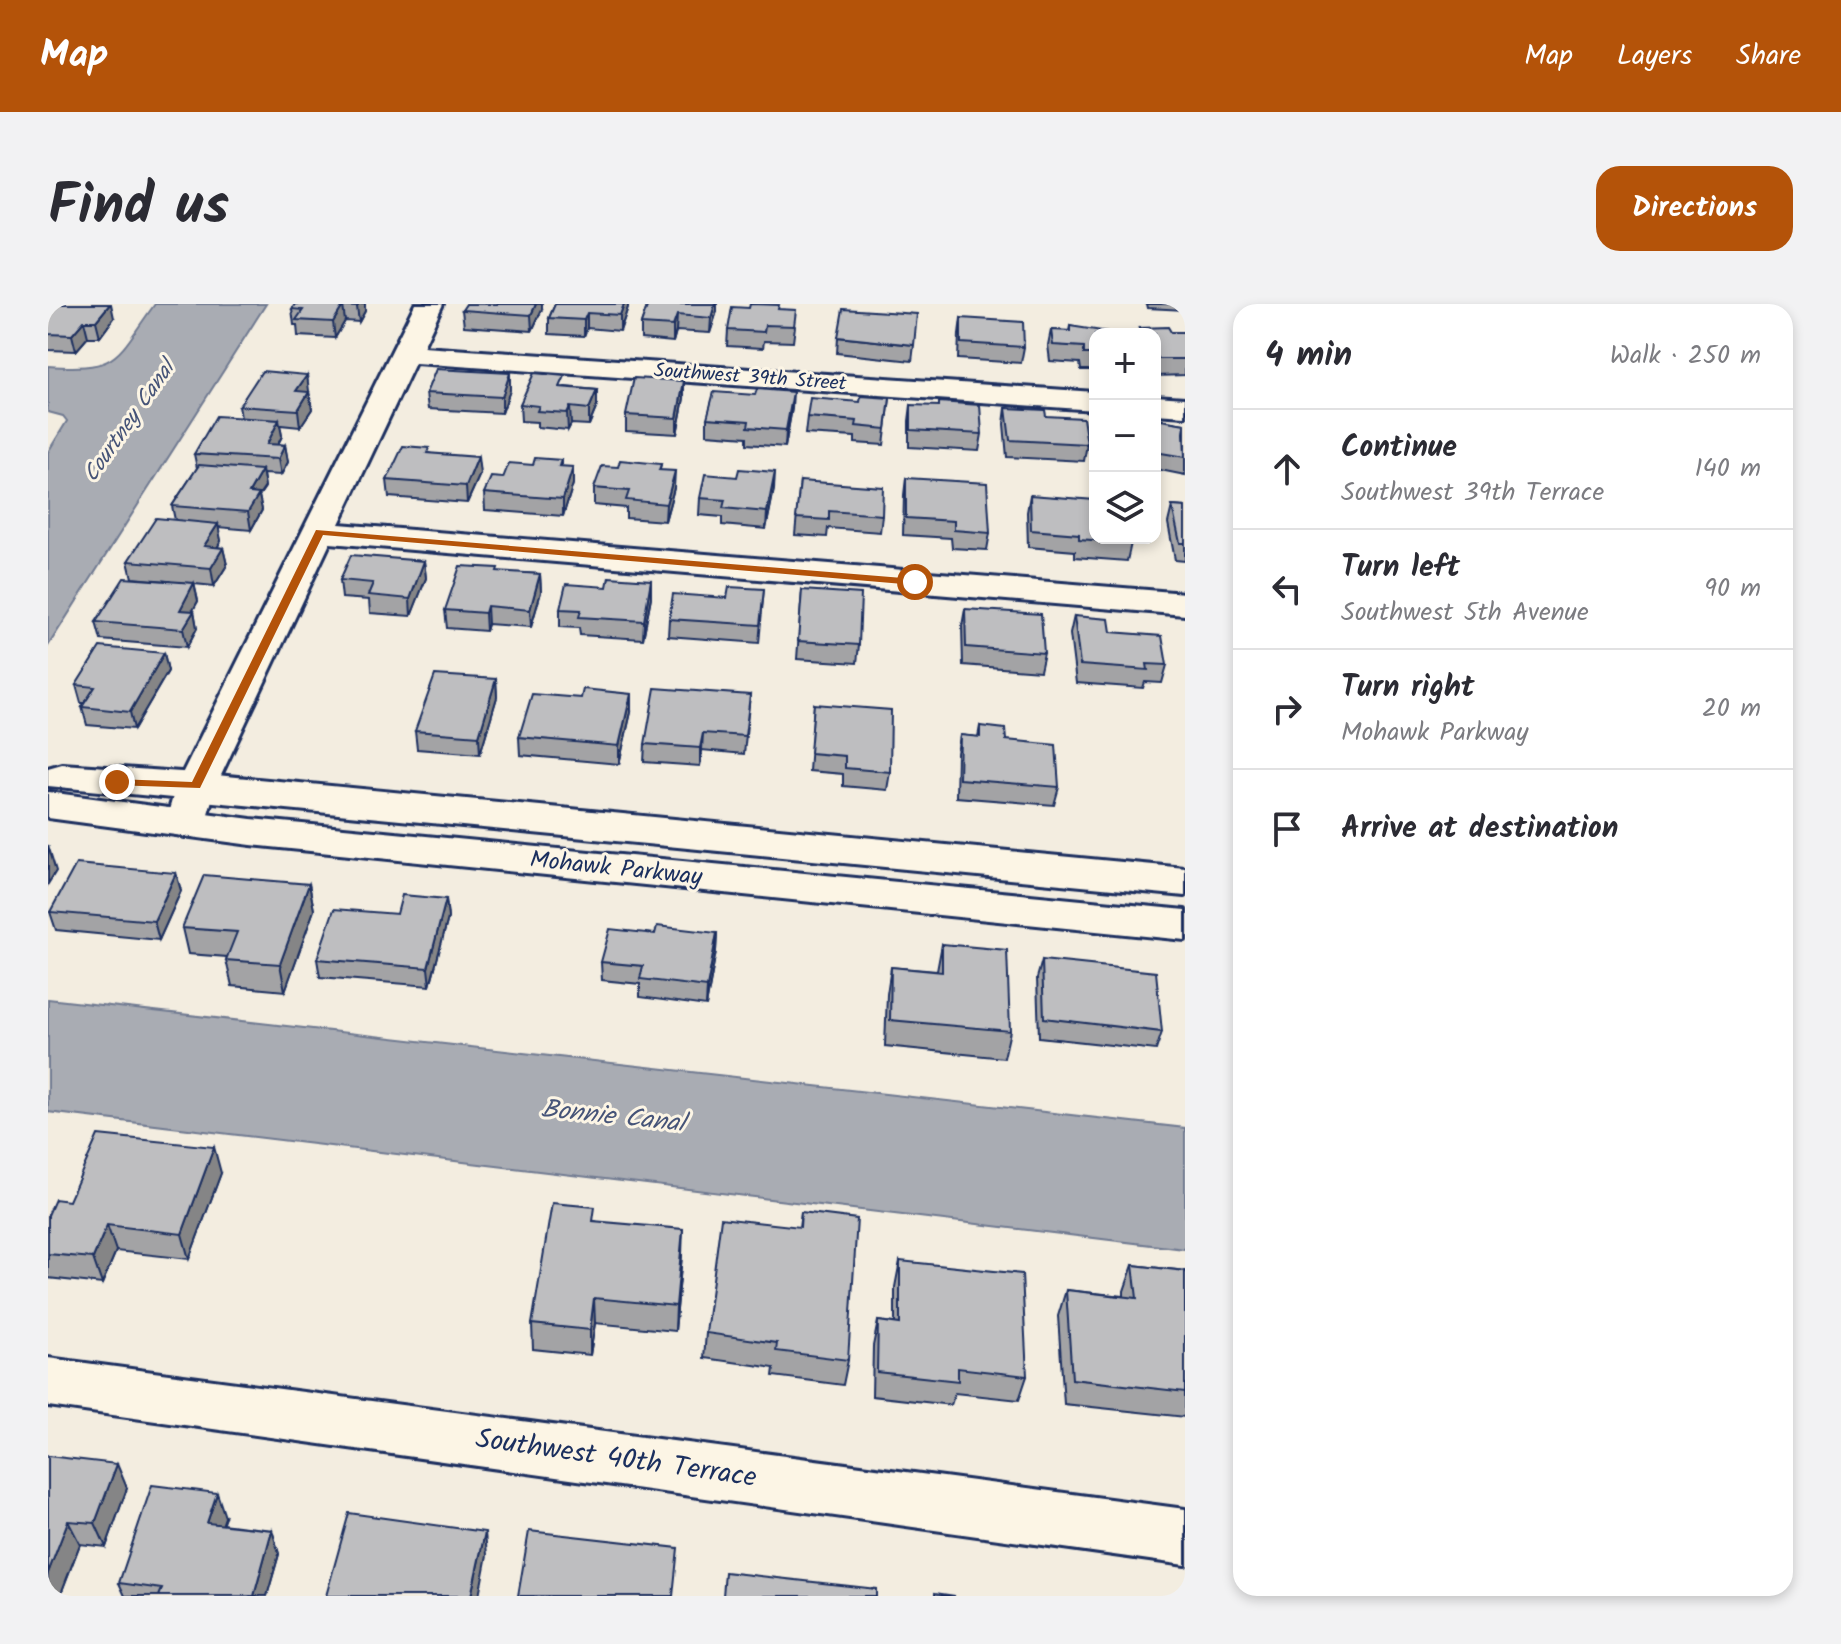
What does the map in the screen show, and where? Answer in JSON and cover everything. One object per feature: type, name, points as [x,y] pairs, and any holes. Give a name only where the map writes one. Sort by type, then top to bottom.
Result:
[{"type":"street","points":[[190,805],[429,304]]},
{"type":"street","name":"Southwest 39th Street","points":[[406,354],[1089,401]]},
{"type":"street","points":[[1161,405],[1185,407]]},
{"type":"street","points":[[319,532],[1185,604]]},
{"type":"street","name":"Mohawk Parkway","points":[[48,776],[110,797],[1185,925]]},
{"type":"street","name":"Mohawk Parkway","points":[[48,805],[110,797]]},
{"type":"street","name":"Mohawk Parkway","points":[[190,805],[1185,882]]},
{"type":"street","name":"Southwest 40th Terrace","points":[[48,1382],[1185,1537]]},
{"type":"water","name":"Courtney Canal","points":[[155,304],[266,304],[48,646],[48,452],[67,421],[63,416],[48,412],[48,366],[90,366],[114,357]]},
{"type":"water","name":"Bonnie Canal","points":[[48,999],[1185,1128],[1185,1249],[48,1112]]},
{"type":"building","points":[[48,304],[110,304],[96,321],[84,321],[72,335],[48,334]]},
{"type":"building","points":[[295,304],[359,304],[357,307],[343,306],[333,322],[296,320],[303,310],[292,309]]},
{"type":"building","points":[[466,304],[536,304],[531,315],[462,310]]},
{"type":"building","points":[[555,304],[624,304],[620,315],[587,313],[584,320],[549,318]]},
{"type":"building","points":[[648,304],[715,304],[711,318],[677,315],[673,326],[641,324]]},
{"type":"building","points":[[750,304],[779,305],[778,309],[796,310],[794,326],[765,325],[764,332],[728,330],[732,307],[749,308]]},
{"type":"building","points":[[843,309],[917,314],[914,345],[838,337]]},
{"type":"building","points":[[961,318],[1023,322],[1024,347],[961,343]]},
{"type":"building","points":[[1070,326],[1089,329],[1089,354],[1084,354],[1084,347],[1053,345],[1051,330],[1070,331]]},
{"type":"building","points":[[1168,327],[1171,332],[1185,332],[1185,359],[1161,359],[1161,328],[1139,328]]},
{"type":"building","points":[[436,369],[510,373],[502,397],[426,393]]},
{"type":"building","points":[[262,371],[307,375],[296,391],[309,392],[298,410],[239,406]]},
{"type":"building","points":[[534,373],[565,376],[560,387],[597,390],[589,409],[570,407],[567,413],[537,411],[539,406],[520,404]]},
{"type":"building","points":[[634,378],[684,381],[677,418],[626,415]]},
{"type":"building","points":[[757,389],[793,392],[786,430],[748,427],[749,421],[707,418],[714,392],[755,395]]},
{"type":"building","points":[[861,396],[890,398],[886,429],[856,426],[857,421],[807,417],[810,398],[860,402]]},
{"type":"building","points":[[939,402],[980,405],[982,434],[911,430],[911,405],[939,406]]},
{"type":"building","points":[[1006,408],[1045,410],[1046,416],[1083,418],[1087,444],[1010,440]]},
{"type":"building","points":[[216,416],[279,420],[267,444],[285,445],[278,459],[194,454]]},
{"type":"building","points":[[1161,420],[1185,424],[1185,457],[1161,453]]},
{"type":"building","points":[[403,446],[429,448],[427,453],[478,457],[466,486],[387,480]]},
{"type":"building","points":[[535,458],[561,460],[559,466],[573,467],[563,499],[484,493],[491,477],[503,478],[509,463],[533,465]]},
{"type":"building","points":[[620,460],[661,464],[659,470],[675,471],[666,504],[626,500],[629,491],[594,488],[602,466],[618,467]]},
{"type":"building","points":[[199,465],[262,470],[249,493],[259,494],[248,512],[172,506]]},
{"type":"building","points":[[739,469],[775,472],[767,512],[723,508],[725,500],[700,498],[705,474],[737,477]]},
{"type":"building","points":[[906,478],[987,483],[990,533],[954,530],[954,521],[906,518]]},
{"type":"building","points":[[800,481],[883,487],[882,515],[829,511],[829,520],[796,518]]},
{"type":"building","points":[[1030,495],[1089,500],[1089,540],[1079,539],[1079,534],[1031,530]]},
{"type":"building","points":[[1172,506],[1185,507],[1185,543],[1180,543]]},
{"type":"building","points":[[156,518],[218,524],[204,546],[223,548],[211,568],[128,561]]},
{"type":"building","points":[[351,555],[424,561],[410,599],[368,595],[373,583],[340,580]]},
{"type":"building","points":[[460,566],[540,574],[530,610],[487,606],[485,613],[445,610]]},
{"type":"building","points":[[609,577],[651,580],[644,621],[579,617],[581,610],[560,609],[566,584],[607,587]]},
{"type":"building","points":[[124,578],[194,583],[180,610],[194,611],[183,629],[96,622]]},
{"type":"building","points":[[729,587],[764,589],[760,625],[669,619],[673,594],[727,598]]},
{"type":"building","points":[[802,590],[861,594],[859,645],[798,641]]},
{"type":"building","points":[[965,609],[1041,614],[1044,653],[966,647]]},
{"type":"building","points":[[1074,616],[1109,619],[1111,632],[1162,636],[1167,665],[1147,664],[1148,670],[1080,665]]},
{"type":"building","points":[[100,647],[164,653],[130,712],[82,707],[95,687],[76,685]]},
{"type":"building","points":[[435,675],[496,679],[479,736],[415,731]]},
{"type":"building","points":[[655,688],[750,695],[745,736],[703,733],[700,748],[645,744]]},
{"type":"building","points":[[583,689],[631,694],[619,746],[519,737],[532,694],[581,698]]},
{"type":"building","points":[[814,704],[891,710],[890,772],[845,768],[845,756],[810,753]]},
{"type":"building","points":[[980,726],[1005,729],[1006,740],[1056,745],[1059,787],[959,779],[960,735],[980,737]]},
{"type":"building","points":[[76,864],[176,873],[154,921],[50,912]]},
{"type":"building","points":[[204,875],[309,884],[280,964],[226,960],[237,932],[182,928]]},
{"type":"building","points":[[402,895],[446,899],[428,968],[317,959],[334,909],[397,914]]},
{"type":"building","points":[[657,926],[717,933],[707,987],[640,979],[643,966],[601,962],[610,929],[655,934]]},
{"type":"building","points":[[942,944],[1007,950],[1010,1031],[890,1020],[891,967],[942,972]]},
{"type":"building","points":[[1042,960],[1156,972],[1162,1032],[1044,1018]]},
{"type":"building","points":[[98,1135],[214,1147],[182,1234],[107,1225],[93,1258],[48,1254],[48,1215],[55,1199],[69,1201]]},
{"type":"building","points":[[552,1203],[595,1207],[593,1221],[683,1229],[676,1306],[594,1298],[590,1330],[532,1324]]},
{"type":"building","points":[[801,1212],[857,1219],[848,1360],[776,1351],[777,1343],[706,1333],[721,1218],[800,1227]]},
{"type":"building","points":[[900,1261],[1022,1274],[1027,1376],[958,1368],[958,1381],[877,1372],[878,1321],[900,1324]]},
{"type":"building","points":[[1133,1265],[1185,1271],[1185,1392],[1072,1379],[1066,1290],[1137,1298]]},
{"type":"building","points":[[48,1456],[117,1464],[95,1523],[68,1521],[48,1573]]},
{"type":"building","points":[[152,1485],[217,1493],[207,1523],[272,1530],[254,1596],[159,1596],[162,1589],[119,1583]]},
{"type":"building","points":[[349,1513],[485,1532],[471,1596],[326,1596]]},
{"type":"building","points":[[529,1531],[678,1548],[673,1596],[518,1596]]},
{"type":"building","points":[[725,1572],[876,1589],[876,1596],[723,1596]]},
{"type":"route","points":[[117,782],[196,786],[319,532],[915,582]]}]
